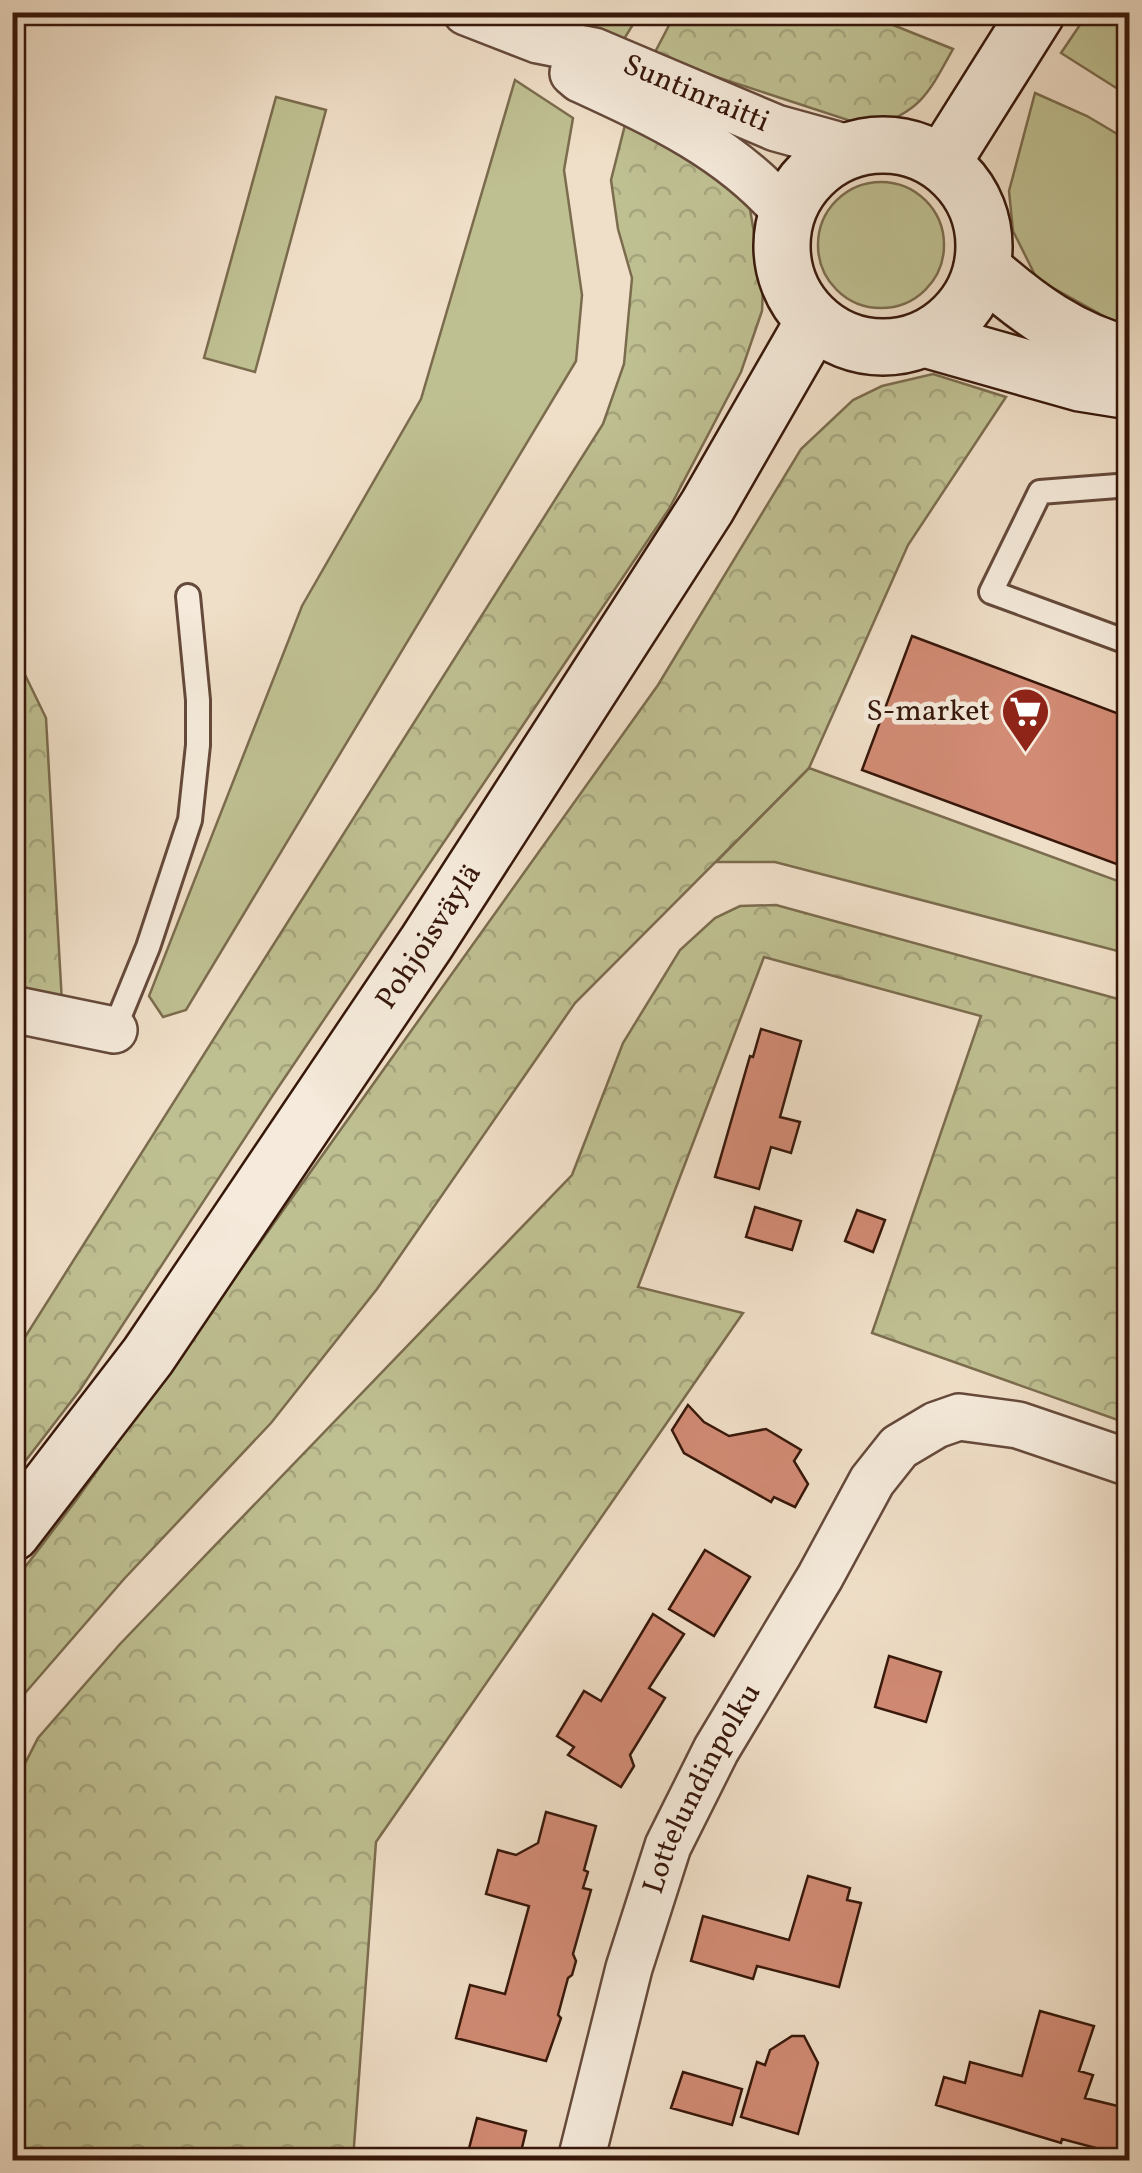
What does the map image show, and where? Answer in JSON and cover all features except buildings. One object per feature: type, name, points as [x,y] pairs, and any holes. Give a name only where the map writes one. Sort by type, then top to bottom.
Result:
[{"type":"main road","points":[[942,163],[1037,12]]},
{"type":"main road","points":[[876,144],[922,152],[942,163],[960,179],[977,210],[985,244],[982,268],[962,310],[925,339],[902,346],[878,348],[833,335],[798,303],[784,270],[782,236],[786,212],[797,191],[831,158],[876,144]]},
{"type":"main road","points":[[982,268],[1058,328],[1130,354]]},
{"type":"main road","name":"Pohjoisväylä","points":[[12,1533],[148,1356],[427,942],[707,507],[814,321]]},
{"type":"main road","points":[[925,339],[1080,383],[1130,390]]},
{"type":"street","name":"Suntinraitti","points":[[466,12],[538,40],[594,51],[776,128],[852,149]]},
{"type":"street","name":"Suntinraitti","points":[[538,40],[580,79],[664,118],[740,166],[786,212]]},
{"type":"street","points":[[12,1009],[114,1030]]},
{"type":"street","name":"Lottelundinpolku","points":[[582,2160],[629,1968],[668,1846],[716,1750],[820,1577],[872,1480],[898,1447],[959,1416],[1018,1425],[1130,1463]]},
{"type":"lane","points":[[1130,485],[1040,492],[990,592],[1130,643]]},
{"type":"lane","points":[[114,1030],[148,947],[190,820],[198,700],[188,596]]},
{"type":"green space","points":[[676,12],[863,13],[953,49],[922,99],[872,128],[653,56]]},
{"type":"green space","points":[[570,13],[640,13],[621,44]]},
{"type":"green space","points":[[1088,13],[1102,13],[1129,29],[1129,96],[1061,53]]},
{"type":"green space","points":[[515,80],[573,118],[564,170],[582,295],[576,361],[186,1010],[163,1017],[149,996],[302,606],[421,399]]},
{"type":"green space","points":[[1035,93],[1087,116],[1129,141],[1129,330],[1037,279],[1013,231],[1009,191]]},
{"type":"green space","points":[[276,97],[326,110],[255,372],[204,358]]},
{"type":"green space","points":[[626,121],[731,183],[750,209],[763,287],[762,311],[741,372],[669,509],[273,1095],[80,1390],[13,1477],[13,1356],[603,424],[624,364],[632,278],[618,229],[611,180]]},
{"type":"green space","points":[[881,182],[905,186],[926,200],[940,221],[944,245],[940,269],[926,290],[905,304],[881,308],[857,304],[836,290],[822,269],[818,245],[822,221],[836,200],[857,186]]},
{"type":"green space","points":[[933,374],[1006,397],[908,545],[809,768],[575,1003],[377,1289],[271,1423],[124,1579],[13,1707],[13,1583],[658,685],[801,449],[853,400],[882,386]]},
{"type":"green space","points":[[12,648],[46,718],[62,1003],[13,989]]},
{"type":"green space","points":[[809,768],[1129,885],[1129,954],[775,862],[716,862]]},
{"type":"green space","points":[[776,905],[1129,1002],[1129,1424],[872,1333],[981,1016],[764,957],[638,1287],[743,1313],[376,1842],[353,2160],[13,2160],[13,1787],[38,1738],[120,1644],[572,1175],[623,1043],[680,950],[715,918],[740,906]]},
{"type":"place","name":"S-market","points":[[1025,754]]}]
